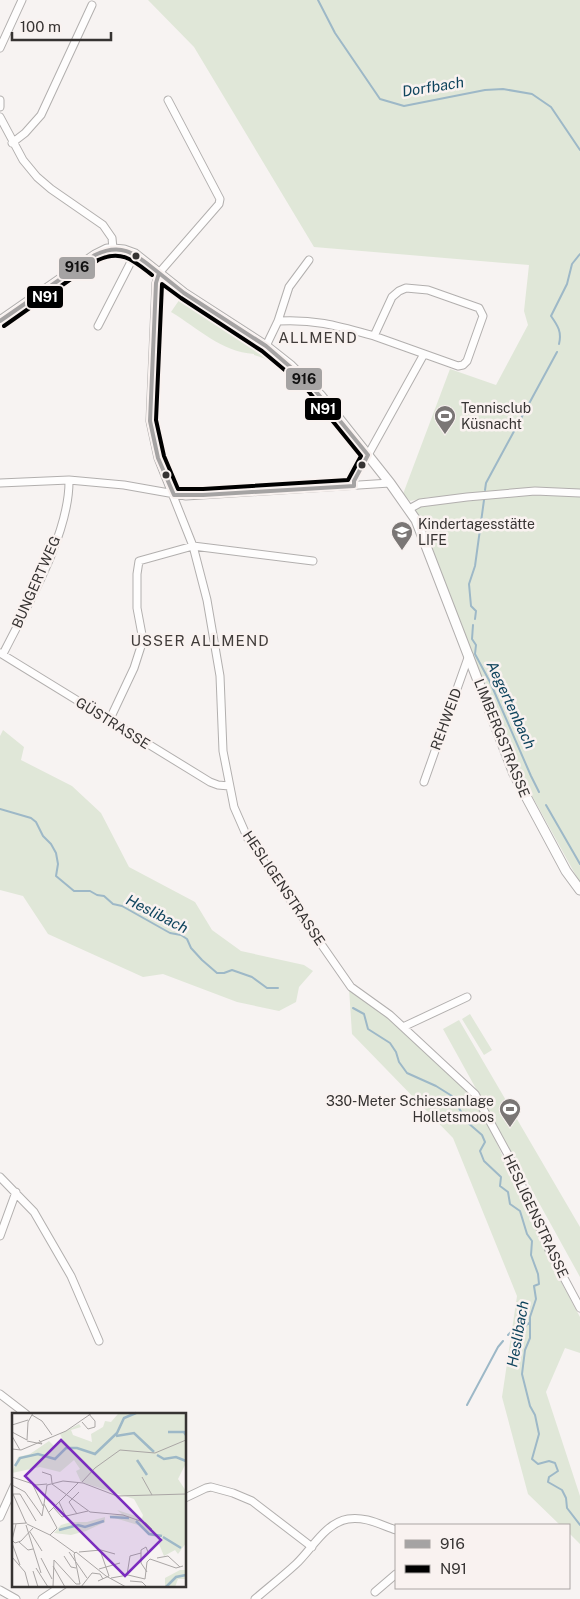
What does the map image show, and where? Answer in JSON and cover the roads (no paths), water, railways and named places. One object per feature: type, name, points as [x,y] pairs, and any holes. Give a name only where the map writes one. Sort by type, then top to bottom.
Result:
[{"type":"street","points":[[0,48],[22,0]]},
{"type":"street","points":[[12,143],[25,133],[41,115],[92,5]]},
{"type":"street","points":[[0,100],[0,107]]},
{"type":"street","points":[[159,273],[219,204],[220,199],[168,100]]},
{"type":"street","points":[[0,117],[12,143],[37,177],[103,225],[112,238],[113,249]]},
{"type":"street","points":[[0,321],[81,264],[107,249],[124,250],[135,254],[98,326]]},
{"type":"street","name":"LIMBERGSTRASSE","points":[[135,254],[184,293],[266,346],[309,383],[402,498],[419,528],[514,774],[566,871],[580,890]]},
{"type":"street","points":[[266,346],[278,321],[289,287],[309,260]]},
{"type":"street","name":"HESLIGENSTRASSE","points":[[159,273],[156,283],[150,421],[158,458],[193,546],[212,625],[220,676],[223,751],[234,807],[248,839],[351,987],[390,1015],[475,1094],[512,1162],[548,1250],[580,1308]]},
{"type":"street","points":[[278,321],[325,322],[374,336],[458,366],[463,365],[467,361],[483,316],[482,311],[479,308],[428,290],[406,288],[392,297],[374,336]]},
{"type":"street","points":[[368,455],[424,354]]},
{"type":"street","points":[[0,483],[69,480],[124,485],[174,495],[203,495],[390,483]]},
{"type":"street","name":"BUNGERTWEG","points":[[1,653],[56,544],[69,493],[69,480]]},
{"type":"street","points":[[409,509],[420,503],[508,493],[535,491],[580,493]]},
{"type":"street","points":[[109,720],[134,668],[144,640],[137,608],[137,574],[140,561],[193,546],[313,561]]},
{"type":"street","name":"GÜSTRASSE","points":[[1,653],[210,782],[229,786]]},
{"type":"street","name":"REHWEID","points":[[424,782],[469,655]]},
{"type":"street","points":[[403,1027],[466,996]]},
{"type":"street","points":[[0,1177],[34,1212],[71,1276],[99,1340]]},
{"type":"street","points":[[0,1236],[16,1192]]},
{"type":"street","points":[[0,1394],[25,1413]]},
{"type":"street","points":[[186,1498],[211,1487],[233,1493],[252,1501],[312,1547]]},
{"type":"street","points":[[0,1517],[12,1490]]},
{"type":"street","points":[[255,1599],[296,1564],[335,1524],[348,1519],[367,1520],[395,1530]]},
{"type":"street","points":[[375,1592],[395,1575]]},
{"type":"street","points":[[42,1599],[62,1586]]},
{"type":"street","points":[[0,1590],[16,1599]]},
{"type":"waterway","name":"Dorfbach","points":[[318,0],[335,33],[380,99],[404,106],[485,90],[503,89],[532,94],[551,107],[580,150]]},
{"type":"waterway","name":"Aegertenbach","points":[[559,344],[559,329],[551,316],[567,284],[572,264],[580,254]]},
{"type":"waterway","name":"Aegertenbach","points":[[485,490],[486,483],[557,352]]},
{"type":"waterway","name":"Aegertenbach","points":[[475,619],[476,611],[471,606],[469,584],[475,566],[484,500]]},
{"type":"waterway","name":"Aegertenbach","points":[[473,625],[472,639],[476,645],[475,654],[490,682],[539,792]]},
{"type":"waterway","name":"Aegertenbach","points":[[546,805],[580,864]]},
{"type":"waterway","name":"Heslibach","points":[[0,809],[31,818],[36,822],[43,836],[56,853],[58,864],[56,876],[74,891],[90,891],[104,896],[113,904],[122,906],[170,933],[181,935],[187,939],[191,948],[202,960],[217,973],[232,970],[252,977],[267,988],[278,988]]},
{"type":"waterway","name":"Heslibach","points":[[353,1008],[364,1014],[368,1029],[390,1043],[396,1052],[399,1062],[407,1073],[436,1086],[452,1096],[467,1122],[482,1135],[485,1142],[480,1151],[484,1161],[501,1177],[500,1186],[508,1192],[510,1204],[520,1211],[527,1234],[532,1241],[531,1255],[538,1274],[539,1284],[534,1286],[536,1299],[530,1317],[530,1338],[525,1350],[522,1374],[539,1434],[532,1459],[538,1464],[549,1461],[555,1463],[558,1471],[549,1477],[548,1482],[562,1490],[566,1498],[567,1508],[580,1525]]},
{"type":"waterway","points":[[508,1335],[514,1329],[521,1329],[529,1323]]},
{"type":"waterway","points":[[467,1405],[503,1341]]},
{"type":"place","name":"Tennisclub Küsnacht","points":[[445,435]]},
{"type":"place","name":"Kindertagesstätte LIFE","points":[[402,551]]},
{"type":"place","name":"330-Meter Schiessanlage Holletsmoos","points":[[510,1128]]},
{"type":"district","name":"ALLMEND","points":[[318,338]]},
{"type":"district","name":"USSER ALLMEND","points":[[200,641]]}]
